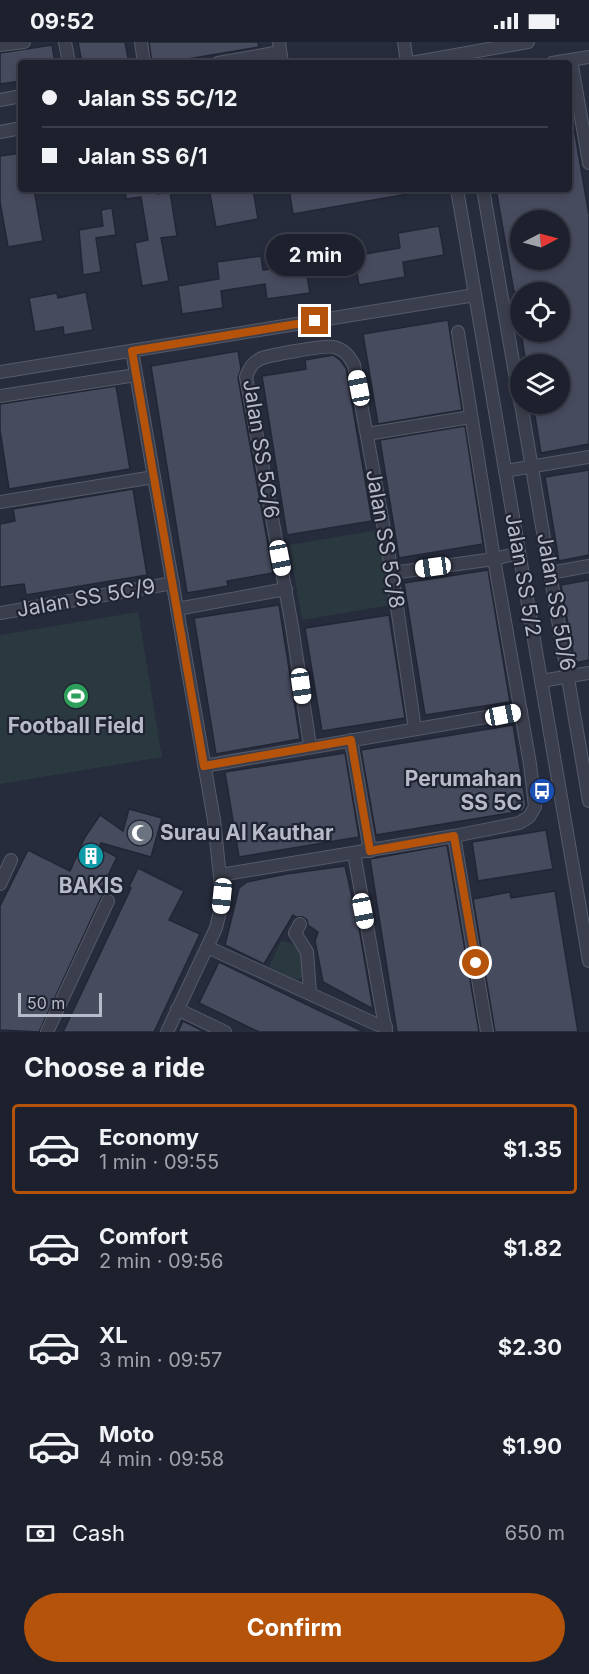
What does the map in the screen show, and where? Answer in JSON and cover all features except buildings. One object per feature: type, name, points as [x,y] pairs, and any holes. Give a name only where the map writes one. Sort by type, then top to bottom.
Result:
[{"type":"street","points":[[0,45],[24,42]]},
{"type":"street","points":[[65,42],[68,60]]},
{"type":"street","points":[[141,42],[144,60]]},
{"type":"street","points":[[404,42],[408,60]]},
{"type":"street","points":[[440,60],[528,42]]},
{"type":"street","points":[[235,60],[280,52]]},
{"type":"street","points":[[571,60],[589,57]]},
{"type":"street","points":[[572,66],[589,163]]},
{"type":"street","points":[[0,100],[18,97]]},
{"type":"street","points":[[0,132],[18,129]]},
{"type":"street","name":"Jalan SS 5/2","points":[[458,192],[589,961]]},
{"type":"street","name":"Jalan SS 5D/6","points":[[484,192],[512,354]]},
{"type":"street","points":[[0,372],[475,296]]},
{"type":"street","points":[[220,875],[370,851],[519,823],[529,817],[535,807],[530,764],[494,559],[458,332]]},
{"type":"street","name":"Jalan SS 5C/8","points":[[250,366],[260,359],[297,351],[333,347],[346,352],[354,365],[392,573],[415,729]]},
{"type":"street","points":[[132,351],[204,766],[222,896],[216,928],[167,1032]]},
{"type":"street","name":"Jalan SS 5C/6","points":[[250,366],[246,377],[286,589],[310,746]]},
{"type":"street","points":[[0,396],[136,375]]},
{"type":"street","name":"Jalan SS 5D/6","points":[[523,414],[589,801]]},
{"type":"street","points":[[367,434],[471,417]]},
{"type":"street","points":[[505,471],[589,457]]},
{"type":"street","points":[[0,502],[154,477]]},
{"type":"street","points":[[392,573],[494,559],[519,553]]},
{"type":"street","points":[[550,573],[589,566]]},
{"type":"street","name":"Jalan SS 5C/9","points":[[0,613],[173,583]]},
{"type":"street","points":[[177,609],[286,589]]},
{"type":"street","points":[[541,681],[589,673]]},
{"type":"street","points":[[204,766],[521,711]]},
{"type":"street","points":[[351,740],[370,851]]},
{"type":"street","points":[[454,836],[487,1032]]},
{"type":"street","points":[[354,853],[386,1030]]},
{"type":"street","points":[[0,884],[11,860]]},
{"type":"street","points":[[47,1032],[108,902]]},
{"type":"street","points":[[300,924],[295,933],[307,952],[310,993]]},
{"type":"street","points":[[207,947],[386,1030]]},
{"type":"street","points":[[177,1009],[225,1032]]},
{"type":"shaded area","points":[[378,530],[391,605],[302,620],[289,545]]},
{"type":"shaded area","name":"Football Field","points":[[138,612],[162,757],[0,784],[0,635]]},
{"type":"shaded area","points":[[281,941],[288,942],[300,951],[305,973],[300,979],[293,979],[269,967]]},
{"type":"place","name":"Football Field","points":[[76,696]]},
{"type":"place","name":"Perumahan SS 5C","points":[[542,791]]},
{"type":"place","name":"Surau Al Kauthar","points":[[140,833]]},
{"type":"place","name":"BAKIS","points":[[91,856]]},
{"type":"route","points":[[315,321],[132,351],[204,766],[351,740],[370,851],[454,836],[476,963]]}]
